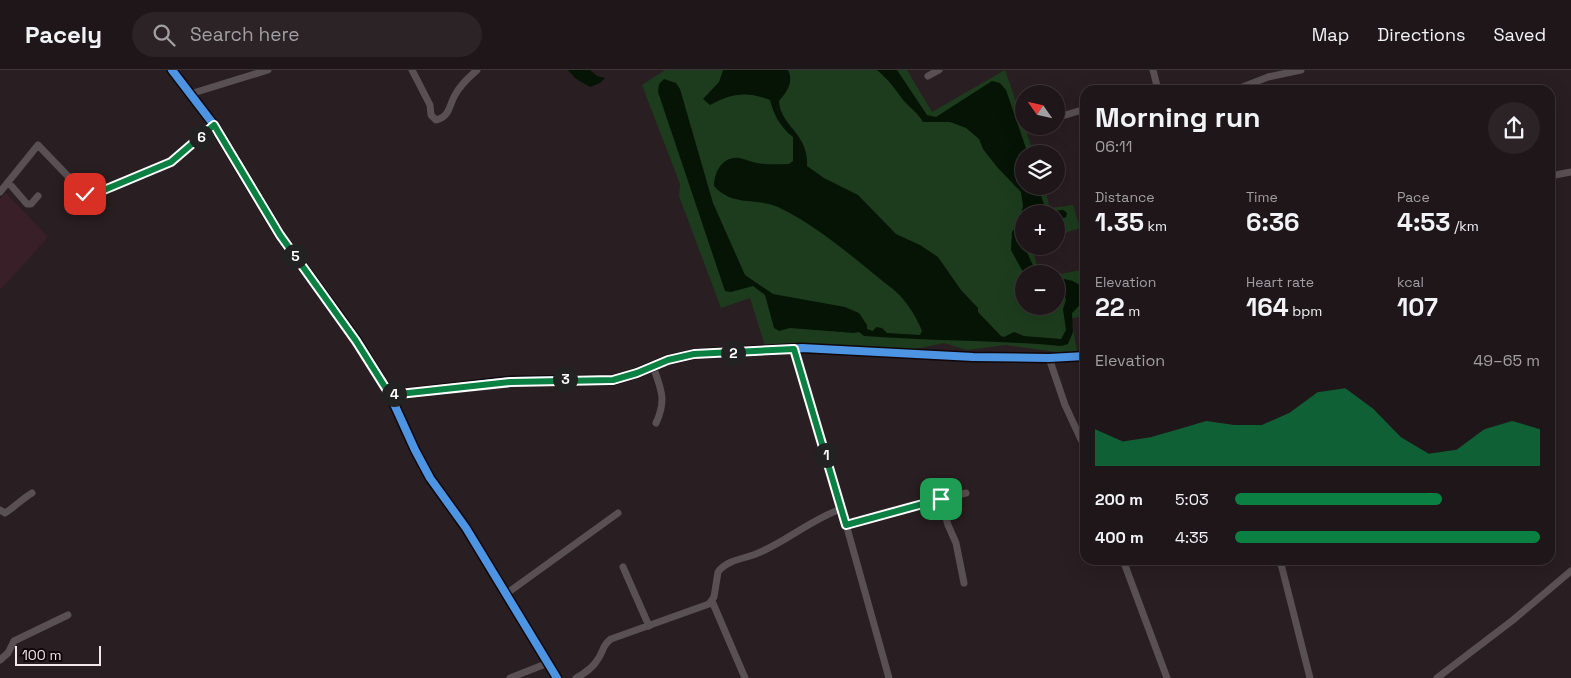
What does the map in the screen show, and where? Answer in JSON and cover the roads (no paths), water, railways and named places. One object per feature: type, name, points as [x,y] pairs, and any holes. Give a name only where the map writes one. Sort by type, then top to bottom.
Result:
[{"type":"street","points":[[172,70],[214,125],[280,235],[356,341],[390,395],[430,478],[466,528],[557,678]]},
{"type":"street","points":[[190,94],[244,73],[268,70]]},
{"type":"street","points":[[412,70],[430,105],[431,115],[436,120],[444,117],[455,95],[477,70]]},
{"type":"street","points":[[928,76],[939,70]]},
{"type":"street","points":[[1154,70],[1157,85]]},
{"type":"street","points":[[1248,85],[1268,77],[1301,70]]},
{"type":"street","points":[[1065,115],[1080,111]]},
{"type":"street","points":[[0,192],[38,145],[85,194],[92,195],[171,162],[214,125]]},
{"type":"street","points":[[1555,175],[1571,172]]},
{"type":"street","points":[[8,182],[27,204],[31,204],[38,196]]},
{"type":"street","points":[[390,395],[511,382],[613,380],[668,360],[694,354],[794,349],[973,357],[1027,356],[1049,358],[1080,356]]},
{"type":"street","points":[[794,349],[889,678]]},
{"type":"street","points":[[1049,358],[1065,405],[1080,437]]},
{"type":"street","points":[[653,366],[663,397],[656,423]]},
{"type":"street","points":[[0,510],[5,513],[8,512],[14,505],[32,493]]},
{"type":"street","points":[[846,525],[966,494]]},
{"type":"street","points":[[941,499],[948,525],[956,543],[964,582]]},
{"type":"street","points":[[745,678],[712,601],[718,572],[728,563],[773,546],[787,539],[804,526],[841,509]]},
{"type":"street","points":[[506,594],[618,513]]},
{"type":"street","points":[[1125,565],[1167,678]]},
{"type":"street","points":[[1281,565],[1310,678]]},
{"type":"street","points":[[623,567],[649,626]]},
{"type":"street","points":[[1437,678],[1513,620],[1571,571]]},
{"type":"street","points":[[576,678],[594,666],[607,642],[702,608],[712,601]]},
{"type":"street","points":[[0,660],[8,653],[14,641],[68,615]]},
{"type":"street","points":[[510,678],[548,663]]}]
